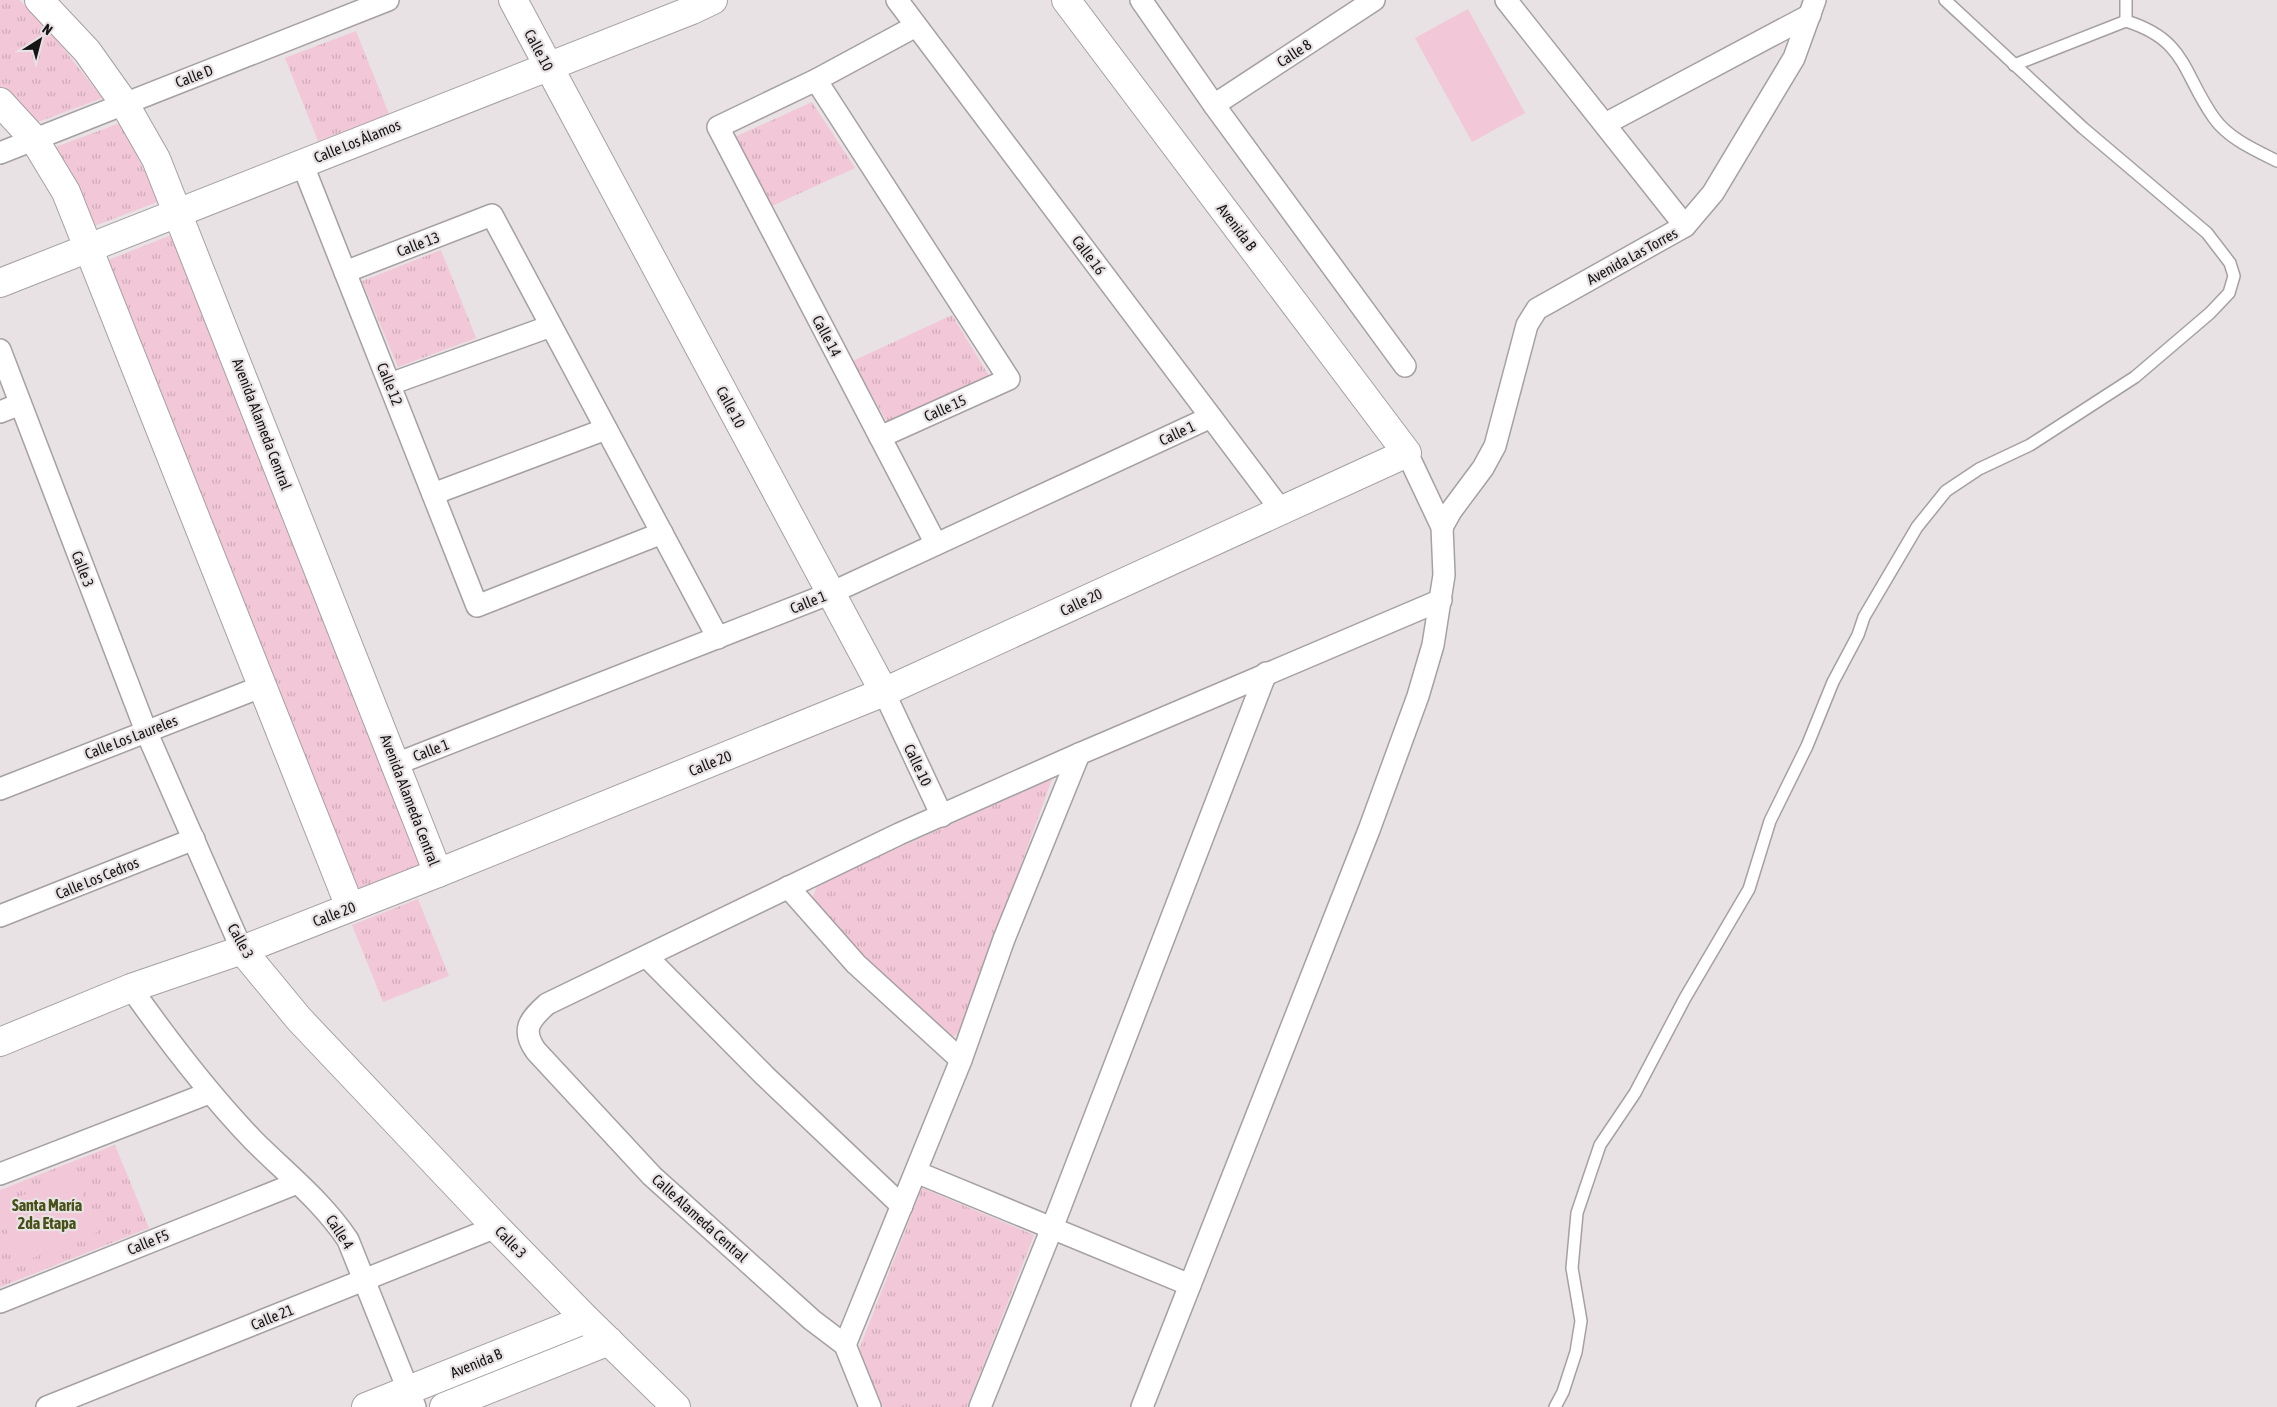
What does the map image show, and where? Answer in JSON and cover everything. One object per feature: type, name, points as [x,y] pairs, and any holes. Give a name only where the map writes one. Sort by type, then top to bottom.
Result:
[{"type":"street","name":"Avenida Alameda Central","points":[[39,0],[87,51],[124,103],[156,159],[438,874]]},
{"type":"street","name":"Calle D","points":[[0,153],[388,0]]},
{"type":"street","name":"Calle 10","points":[[513,0],[884,692],[942,816]]},
{"type":"street","name":"Calle Los Álamos","points":[[0,283],[692,10],[713,0]]},
{"type":"street","name":"Calle 16","points":[[896,0],[1281,510]]},
{"type":"street","name":"Avenida B","points":[[1066,0],[1407,453]]},
{"type":"street","points":[[1140,0],[1214,105],[1405,366]]},
{"type":"street","name":"Calle 8","points":[[1214,105],[1374,0]]},
{"type":"street","points":[[1506,0],[1685,226]]},
{"type":"street","points":[[1604,124],[1812,8]]},
{"type":"street","name":"Avenida Las Torres","points":[[1442,527],[1494,446],[1527,325],[1537,309],[1685,226],[1713,193],[1794,58],[1812,8]]},
{"type":"street","points":[[816,80],[916,26]]},
{"type":"street","name":"Calle 14","points":[[816,80],[718,127],[936,544]]},
{"type":"street","name":"Calle 15","points":[[816,80],[1009,379],[880,437]]},
{"type":"street","points":[[0,102],[34,139],[66,192],[350,907]]},
{"type":"street","name":"Calle 12","points":[[302,163],[477,606],[662,533]]},
{"type":"street","name":"Calle 13","points":[[345,272],[492,215],[551,326]]},
{"type":"street","points":[[390,384],[551,326],[718,638]]},
{"type":"street","name":"Calle 3","points":[[0,350],[146,731],[242,950],[299,1019],[496,1227],[676,1407]]},
{"type":"street","points":[[0,412],[20,404]]},
{"type":"street","name":"Calle 1","points":[[396,764],[831,593],[1211,417]]},
{"type":"street","points":[[433,494],[606,429]]},
{"type":"street","points":[[1142,1407],[1392,767],[1428,662],[1441,600],[1444,575],[1442,527],[1407,453]]},
{"type":"street","name":"Calle 20","points":[[0,1042],[131,988],[242,950],[438,874],[884,692],[1407,453]]},
{"type":"street","points":[[902,1206],[765,1076],[647,957],[788,887],[1079,754],[1441,600]]},
{"type":"street","points":[[980,1407],[1052,1228],[1266,673]]},
{"type":"street","name":"Calle Los Laureles","points":[[0,789],[263,686]]},
{"type":"street","points":[[870,1407],[845,1345],[962,1060],[1004,939],[1079,754]]},
{"type":"street","name":"Calle Los Cedros","points":[[0,916],[194,839]]},
{"type":"street","points":[[788,887],[856,964],[962,1060]]},
{"type":"street","name":"Calle Alameda Central","points":[[647,957],[547,1004],[532,1017],[528,1027],[529,1041],[536,1051],[652,1176],[812,1320],[845,1345]]},
{"type":"street","name":"Calle 4","points":[[131,988],[167,1040],[209,1093],[332,1216],[348,1240],[412,1398]]},
{"type":"street","points":[[0,1174],[209,1093]]},
{"type":"street","points":[[916,1172],[1190,1285]]},
{"type":"street","name":"Calle F5","points":[[0,1302],[297,1182]]},
{"type":"street","name":"Calle 21","points":[[47,1407],[496,1227]]},
{"type":"street","name":"Avenida B","points":[[366,1407],[412,1398],[586,1319]]},
{"type":"street","name":"Avenida B","points":[[444,1407],[609,1341]]},
{"type":"lane","points":[[1555,1407],[1563,1392],[1576,1352],[1580,1321],[1572,1268],[1576,1213],[1600,1145],[1635,1093],[1685,998],[1749,888],[1770,821],[1807,746],[1833,682],[1858,635],[1864,618],[1917,527],[1946,491],[1979,469],[2030,445],[2135,377],[2210,313],[2229,293],[2234,276],[2230,263],[2207,233],[2083,128],[1945,0]]},
{"type":"lane","points":[[2126,0],[2126,21]]},
{"type":"lane","points":[[2014,65],[2126,21],[2158,34],[2179,54],[2214,119],[2245,146],[2277,161]]},
{"type":"green space","points":[[0,0],[19,0],[42,21],[102,98],[33,124],[0,86]]},
{"type":"green space","points":[[1468,9],[1525,113],[1472,142],[1415,38]]},
{"type":"green space","points":[[356,31],[389,114],[318,141],[285,58]]},
{"type":"green space","points":[[812,102],[855,168],[772,206],[735,137]]},
{"type":"green space","points":[[120,123],[160,201],[89,228],[53,148]]},
{"type":"green space","points":[[174,234],[425,865],[357,892],[106,261]]},
{"type":"green space","points":[[441,250],[476,338],[398,367],[362,281]]},
{"type":"green space","points":[[952,315],[989,376],[887,422],[853,361]]},
{"type":"green space","points":[[1052,779],[961,1032],[950,1038],[875,970],[810,903],[818,884]]},
{"type":"green space","points":[[418,899],[449,976],[383,1002],[352,925]]},
{"type":"green space","points":[[115,1145],[149,1228],[0,1287],[0,1190]]},
{"type":"green space","points":[[75,1175],[98,1232],[20,1263],[0,1214],[0,1204]]},
{"type":"green space","points":[[922,1188],[1034,1235],[967,1407],[883,1407],[858,1352]]},
{"type":"district","name":"Santa María 2da Etapa","points":[[47,1214]]}]
